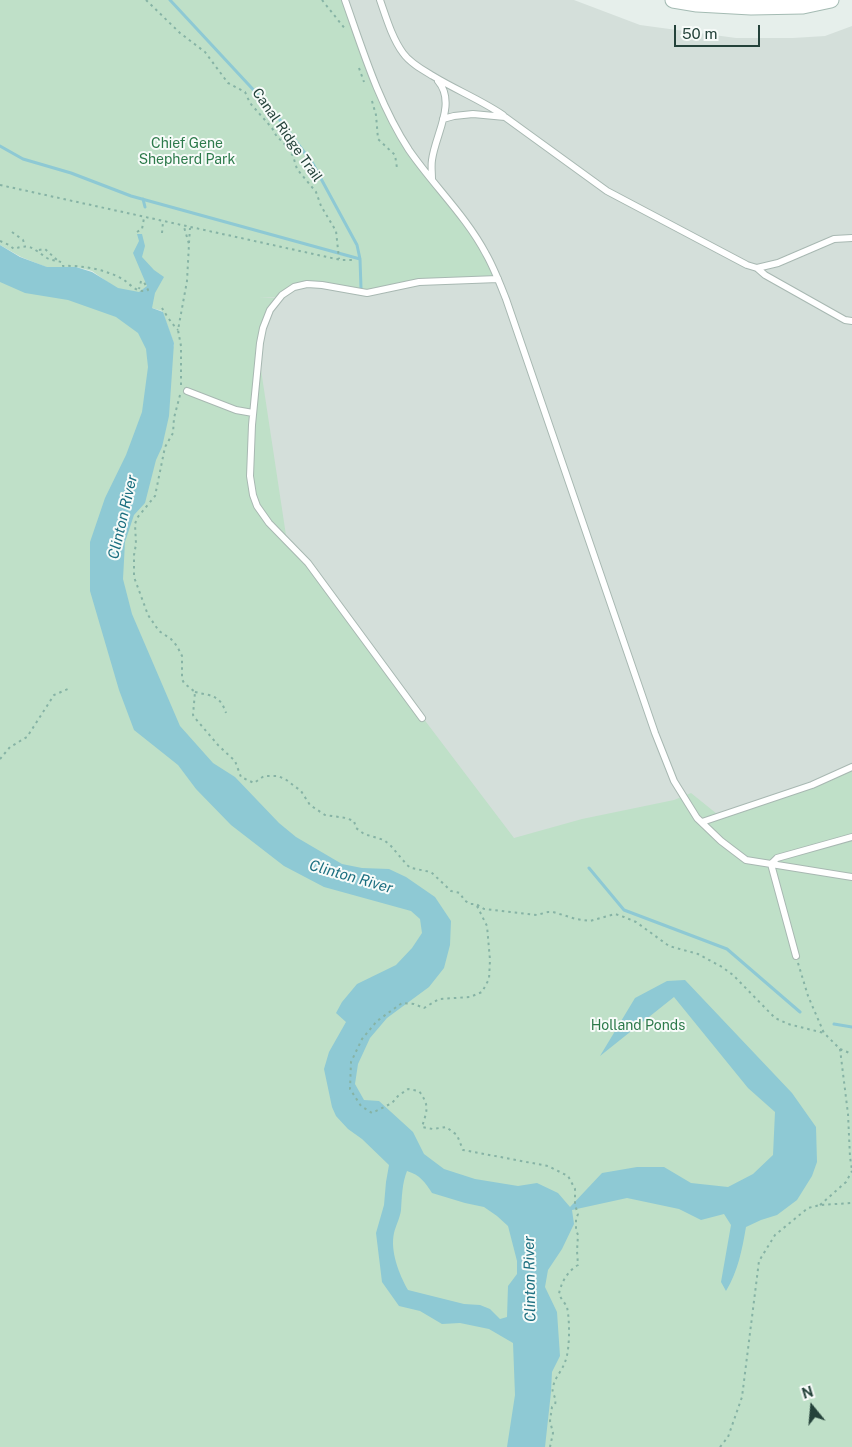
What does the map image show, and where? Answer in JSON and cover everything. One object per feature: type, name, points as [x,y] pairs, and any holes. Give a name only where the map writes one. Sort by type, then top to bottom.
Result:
[{"type":"main road","points":[[673,0],[697,4],[751,7],[803,6],[831,0]]},
{"type":"lane","points":[[345,0],[372,77],[392,120],[410,150],[470,228],[486,253],[498,279],[537,386],[658,741],[674,781],[697,818],[721,841],[746,860],[852,877]]},
{"type":"lane","points":[[380,0],[390,28],[403,53],[418,67],[456,90],[489,106],[607,191],[747,265],[757,268],[764,275],[845,320],[852,321]]},
{"type":"lane","points":[[432,179],[432,159],[446,110],[442,86],[434,76]]},
{"type":"lane","points":[[443,119],[473,114],[505,117]]},
{"type":"lane","points":[[757,268],[778,263],[834,239],[852,238]]},
{"type":"lane","points":[[422,718],[308,563],[269,523],[257,506],[250,476],[253,412],[263,328],[270,310],[282,295],[294,287],[307,284],[322,285],[366,294],[419,282],[498,279]]},
{"type":"lane","points":[[184,389],[229,408],[253,412]]},
{"type":"lane","points":[[702,822],[812,785],[852,768]]},
{"type":"lane","points":[[770,864],[777,858],[852,837]]},
{"type":"lane","points":[[770,864],[796,956]]},
{"type":"path","name":"Canal Ridge Trail","points":[[146,0],[180,33],[205,52],[228,83],[245,92],[250,103],[283,142],[293,156],[297,169],[316,192],[321,206],[336,231],[339,260]]},
{"type":"path","points":[[322,0],[347,31]]},
{"type":"path","points":[[358,64],[367,88]]},
{"type":"path","points":[[372,101],[376,115],[378,139],[395,155],[398,168]]},
{"type":"path","points":[[0,186],[339,260],[352,260]]},
{"type":"path","points":[[137,232],[142,229],[144,218]]},
{"type":"path","points":[[162,233],[163,222]]},
{"type":"path","points":[[184,226],[189,244]]},
{"type":"path","points":[[190,228],[187,281],[178,330],[184,389],[174,418],[173,433],[165,447],[155,496],[137,518],[135,524],[134,577],[148,615],[159,631],[178,646],[182,656],[184,683],[195,692],[216,698],[223,705],[226,712]]},
{"type":"path","points":[[12,232],[23,240],[25,246]]},
{"type":"path","points":[[0,241],[14,249],[25,246],[38,251],[49,259],[63,263],[63,266],[75,266],[117,277],[126,281],[132,288],[139,289]]},
{"type":"path","points":[[38,251],[45,249],[56,257],[57,260]]},
{"type":"path","points":[[162,308],[178,330]]},
{"type":"path","points":[[0,759],[10,747],[27,738],[54,695],[68,689]]},
{"type":"path","points":[[195,692],[193,715],[218,745],[235,761],[241,777],[254,784],[268,775],[285,779],[301,791],[310,805],[325,815],[354,821],[356,828],[364,834],[384,840],[407,865],[431,872],[451,891],[460,893],[464,900],[470,904],[476,904],[484,909],[537,915],[554,912],[590,921],[615,914],[624,917],[636,922],[668,946],[698,954],[722,967],[733,975],[775,1018],[788,1024],[824,1033]]},
{"type":"path","points":[[476,904],[487,926],[490,960],[489,979],[482,992],[470,997],[439,999],[424,1008],[414,1004],[402,1003],[377,1021],[362,1039],[351,1062],[350,1089],[362,1106],[372,1113],[392,1103],[408,1089],[419,1091],[426,1101],[426,1114],[422,1127],[433,1129],[446,1127],[457,1135],[463,1150],[548,1166],[568,1176],[575,1189],[575,1205],[578,1214],[576,1230],[578,1235],[578,1265],[568,1272],[559,1294],[566,1305],[568,1349],[565,1363],[558,1372],[553,1387],[556,1401],[550,1415],[552,1433],[550,1447]]},
{"type":"path","points":[[796,956],[808,996],[824,1033],[840,1049],[852,1054]]},
{"type":"path","points":[[820,1205],[846,1182],[852,1171],[848,1114],[840,1049]]},
{"type":"path","points":[[848,1114],[852,1110]]},
{"type":"path","points":[[720,1447],[728,1437],[742,1397],[759,1261],[766,1248],[780,1230],[808,1208],[820,1205],[852,1203]]},
{"type":"shaded area","points":[[341,0],[574,0],[640,25],[736,38],[825,36],[852,26],[852,774],[756,807],[518,865],[181,458],[188,284],[411,165]]},
{"type":"green space","points":[[0,0],[343,0],[389,119],[469,229],[495,277],[420,280],[367,292],[307,282],[278,297],[259,298],[275,298],[267,309],[258,350],[287,542],[304,561],[514,838],[582,819],[674,800],[691,793],[717,814],[852,769],[852,1447],[0,1447],[0,262],[106,300],[164,352],[174,346],[174,344],[162,311],[152,308],[117,289],[92,271],[76,267],[46,267],[21,257],[0,245]]},
{"type":"water","name":"Clinton River","points":[[137,234],[142,234],[145,246],[142,257],[154,270],[164,277],[155,293],[152,308],[163,312],[174,343],[169,416],[145,503],[134,515],[125,542],[123,579],[132,614],[180,726],[213,763],[235,777],[279,823],[296,837],[342,864],[362,868],[389,869],[406,877],[435,897],[451,921],[450,945],[444,968],[429,987],[387,1018],[370,1038],[358,1064],[355,1084],[364,1100],[379,1101],[413,1132],[424,1154],[444,1169],[475,1179],[518,1186],[537,1183],[558,1193],[570,1207],[602,1173],[637,1167],[664,1167],[691,1183],[728,1187],[753,1174],[773,1155],[775,1112],[748,1088],[674,997],[600,1056],[635,998],[667,981],[685,980],[792,1093],[816,1127],[817,1162],[812,1176],[797,1200],[777,1215],[746,1227],[737,1268],[726,1291],[721,1282],[731,1225],[724,1214],[701,1220],[679,1209],[627,1198],[572,1210],[574,1224],[562,1249],[548,1270],[545,1287],[557,1312],[560,1356],[552,1372],[545,1447],[507,1447],[515,1395],[513,1343],[489,1329],[460,1323],[442,1324],[420,1311],[399,1306],[382,1282],[376,1233],[384,1205],[389,1165],[362,1139],[348,1129],[336,1116],[332,1107],[324,1069],[329,1052],[346,1022],[336,1013],[342,1002],[357,984],[396,965],[412,948],[422,933],[420,919],[411,911],[324,887],[284,866],[231,825],[196,789],[178,765],[134,730],[119,690],[90,591],[90,542],[105,498],[126,455],[142,412],[148,367],[146,349],[138,333],[116,317],[68,300],[25,293],[0,282],[0,245],[20,257],[47,267],[76,267],[92,272],[118,288],[139,292],[147,286],[133,253],[139,241]],"holes":[[[407,1171],[422,1179],[432,1193],[484,1207],[508,1226],[517,1261],[517,1274],[508,1286],[507,1317],[500,1319],[490,1309],[480,1305],[464,1304],[408,1290],[401,1277],[393,1247],[394,1233],[400,1213],[402,1190]]]},
{"type":"waterway","points":[[170,0],[274,112],[313,164],[357,245],[360,259],[361,288]]},
{"type":"waterway","points":[[0,146],[23,159],[71,173],[131,196],[360,259]]},
{"type":"waterway","points":[[143,199],[145,207]]},
{"type":"waterway","points":[[589,868],[624,910],[727,949],[800,1012]]},
{"type":"waterway","points":[[834,1024],[852,1027]]},
{"type":"park label","name":"Chief Gene Shepherd Park","points":[[187,152]]},
{"type":"park label","name":"Holland Ponds","points":[[638,1026]]}]
